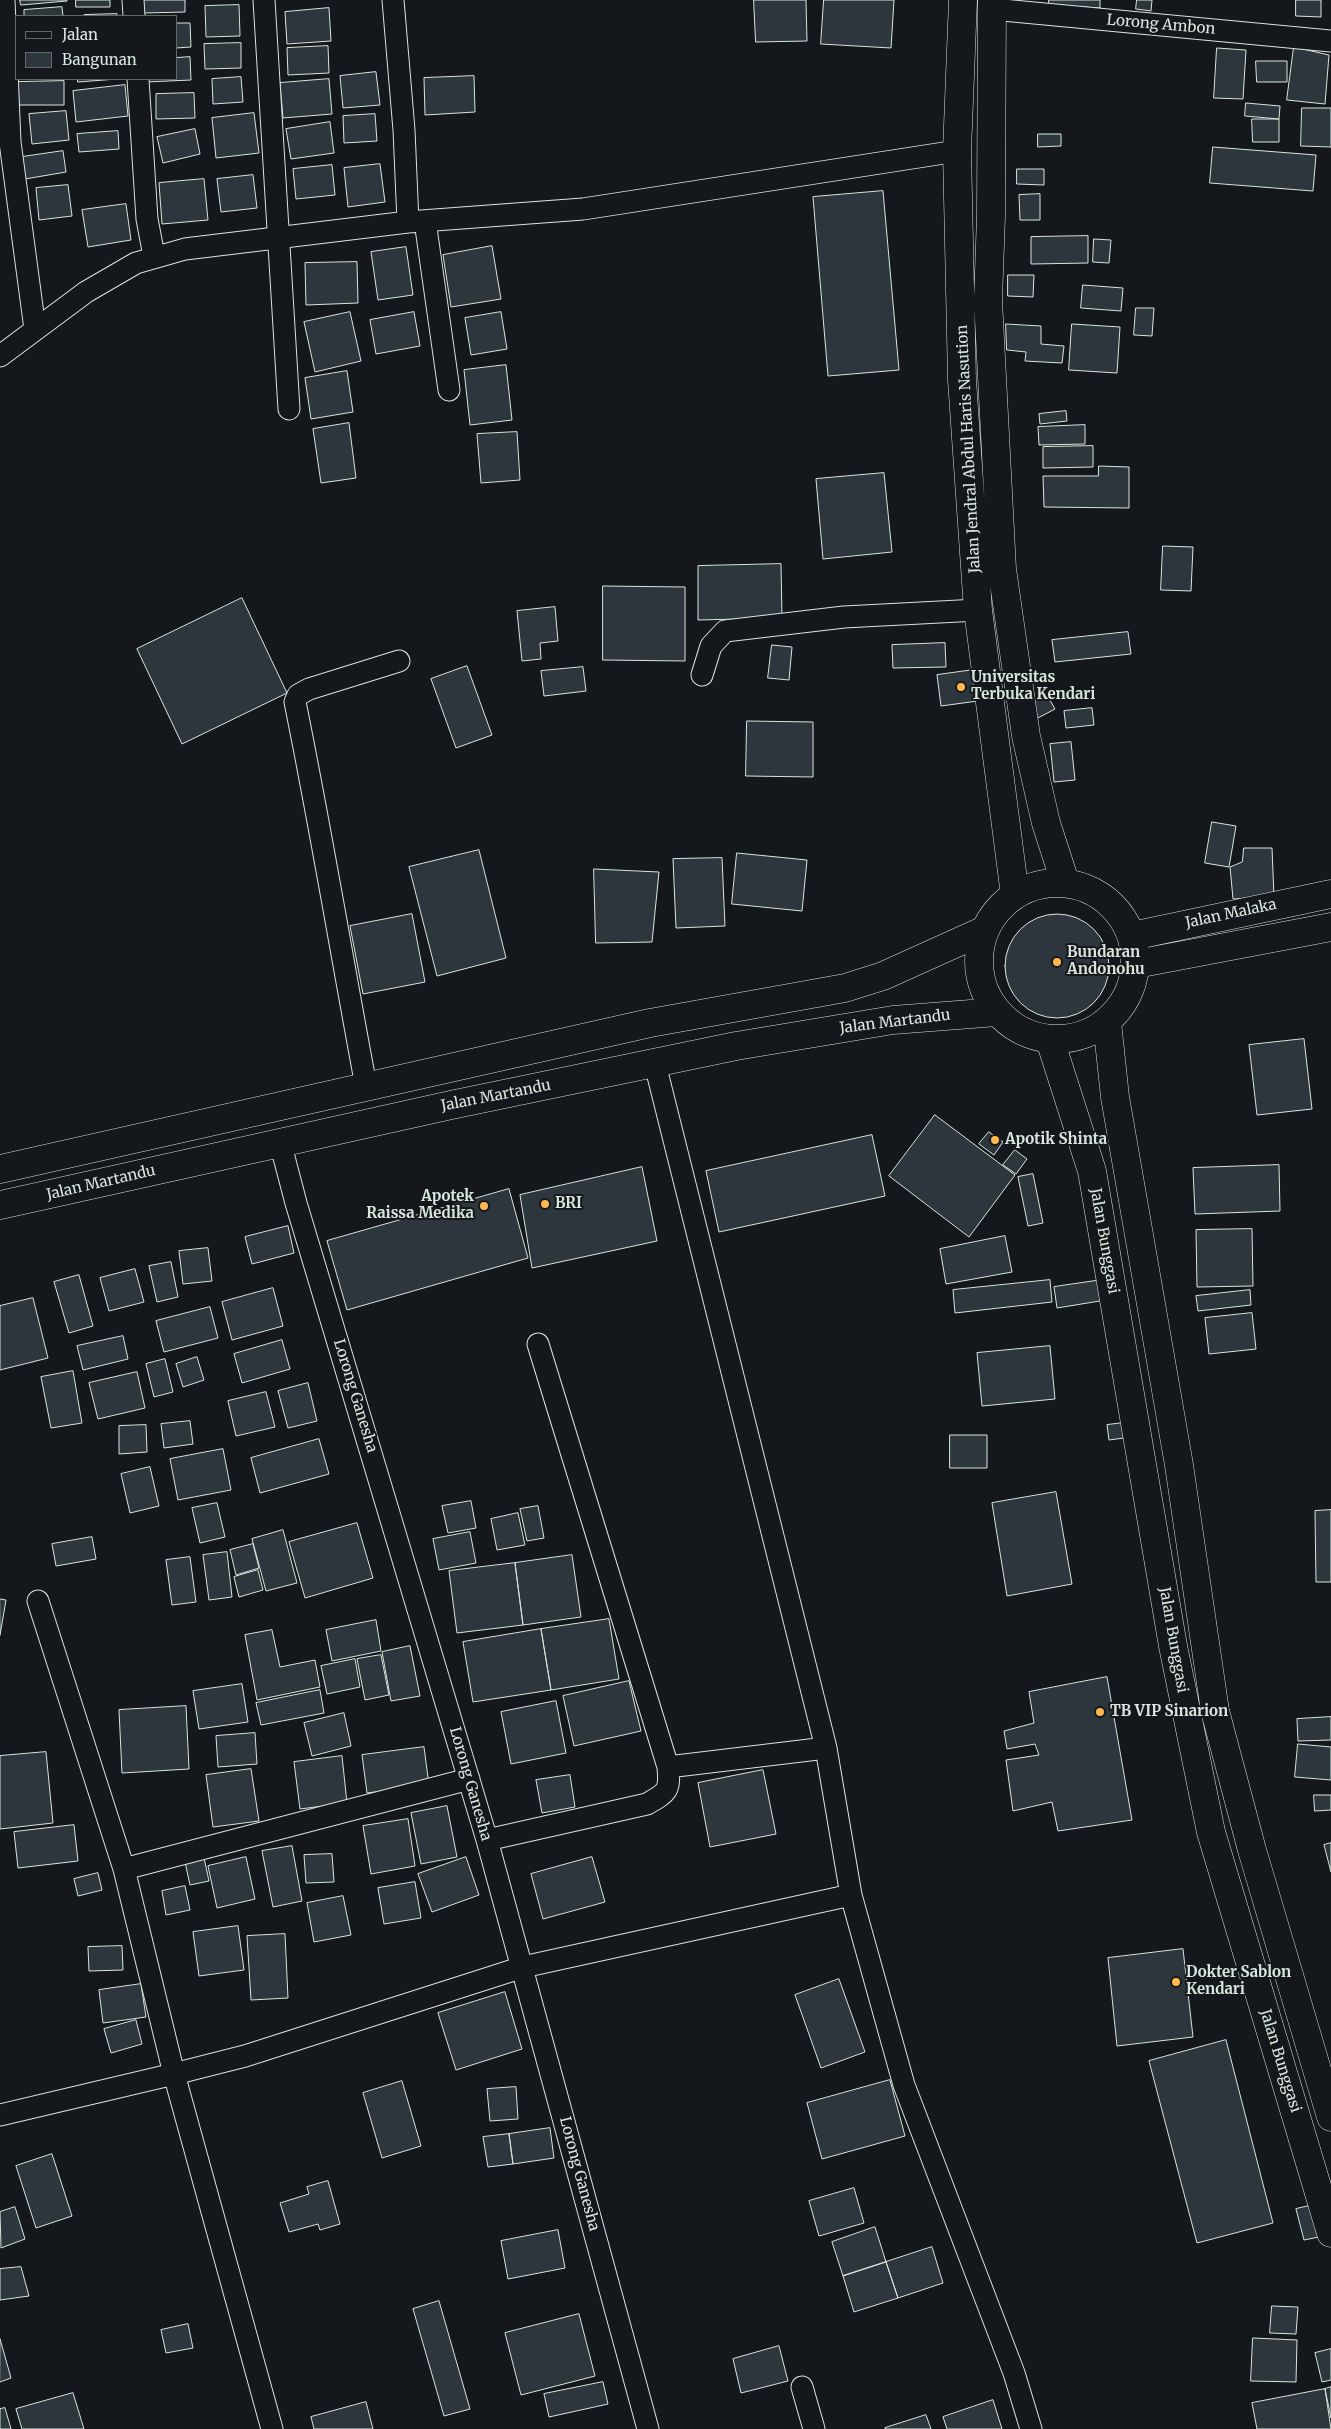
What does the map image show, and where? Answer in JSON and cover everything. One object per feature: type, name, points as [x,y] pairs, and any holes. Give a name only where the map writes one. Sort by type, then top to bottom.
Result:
[{"type":"main road","name":"Jalan Jendral Abdul Haris Nasution","points":[[963,0],[957,151],[962,380],[978,610],[1015,895]]},
{"type":"main road","name":"Jalan Jendral Abdul Haris Nasution","points":[[992,4],[991,216],[988,300],[1002,569],[1024,726],[1044,815],[1065,882]]},
{"type":"main road","points":[[962,380],[991,378]]},
{"type":"main road","points":[[1065,882],[1086,888],[1106,899],[1122,916],[1132,936],[1136,964],[1134,980],[1128,996],[1107,1022],[1080,1036],[1050,1040],[1030,1036],[1012,1026],[997,1012],[983,987],[979,958],[985,930],[997,910],[1015,895],[1039,885],[1065,882]]},
{"type":"main road","name":"Jalan Malaka","points":[[1132,936],[1331,894]]},
{"type":"main road","name":"Jalan Malaka","points":[[1136,964],[1331,927]]},
{"type":"main road","points":[[0,1169],[650,1023],[845,988],[891,973],[985,930]]},
{"type":"main road","name":"Jalan Martandu","points":[[0,1205],[280,1142],[736,1046],[892,1020],[997,1012]]},
{"type":"main road","name":"Jalan Bunggasi","points":[[1107,1022],[1115,1097],[1179,1465],[1215,1711],[1252,1850],[1331,2117]]},
{"type":"main road","name":"Jalan Bunggasi","points":[[1050,1040],[1092,1171],[1190,1735],[1211,1832],[1331,2233]]},
{"type":"main road","points":[[1252,1966],[1284,1958]]},
{"type":"street","points":[[4,0],[5,142],[35,329]]},
{"type":"street","points":[[133,0],[134,15]]},
{"type":"street","points":[[264,0],[290,409]]},
{"type":"street","points":[[393,0],[404,130],[417,221],[449,390]]},
{"type":"street","name":"Lorong Ambon","points":[[992,4],[1331,41]]},
{"type":"street","points":[[138,80],[147,219],[154,256]]},
{"type":"street","points":[[0,356],[86,292],[136,263],[154,256],[185,249],[279,236],[417,221],[583,209],[957,151]]},
{"type":"street","points":[[702,675],[711,646],[725,631],[844,617],[978,610]]},
{"type":"street","points":[[366,1086],[340,950],[318,812],[295,702],[298,695],[309,689],[399,660]]},
{"type":"street","points":[[656,1064],[826,1748],[851,1895],[904,2085],[1014,2373],[1031,2429]]},
{"type":"street","name":"Lorong Ganesha","points":[[280,1142],[296,1203],[487,1840],[648,2429]]},
{"type":"street","points":[[487,1840],[647,1804],[666,1793],[670,1785],[668,1767],[538,1344]]},
{"type":"street","points":[[38,1601],[124,1870],[174,2074],[272,2429]]},
{"type":"street","points":[[668,1767],[826,1748]]},
{"type":"street","points":[[124,1870],[469,1779]]},
{"type":"street","points":[[0,2115],[244,2056],[523,1967],[851,1895]]},
{"type":"street","points":[[802,2387],[814,2429]]},
{"type":"building","points":[[20,0],[67,0],[67,1],[21,5]]},
{"type":"building","points":[[76,0],[110,0],[110,7],[76,7]]},
{"type":"building","points":[[144,0],[185,0],[185,12],[144,13]]},
{"type":"building","points":[[754,0],[806,0],[807,41],[756,42]]},
{"type":"building","points":[[824,0],[894,0],[891,48],[821,44]]},
{"type":"building","points":[[1049,0],[1100,0],[1100,8],[1049,5]]},
{"type":"building","points":[[1137,0],[1152,0],[1151,11],[1136,9]]},
{"type":"building","points":[[1296,0],[1321,0],[1321,17],[1296,16]]},
{"type":"building","points":[[239,5],[240,36],[206,37],[205,6]]},
{"type":"building","points":[[62,7],[63,15],[24,15],[24,10]]},
{"type":"building","points":[[329,8],[331,41],[287,44],[285,12]]},
{"type":"building","points":[[117,14],[117,15],[84,15]]},
{"type":"building","points":[[178,23],[190,23],[191,47],[178,48]]},
{"type":"building","points":[[241,43],[241,68],[205,69],[204,44]]},
{"type":"building","points":[[328,46],[329,73],[288,75],[287,48]]},
{"type":"building","points":[[1294,47],[1329,55],[1325,104],[1287,100]]},
{"type":"building","points":[[1217,48],[1246,50],[1243,99],[1214,98]]},
{"type":"building","points":[[190,57],[191,80],[146,82],[146,80],[178,80],[178,58]]},
{"type":"building","points":[[1256,61],[1287,61],[1287,82],[1257,82]]},
{"type":"building","points":[[376,72],[380,105],[343,108],[340,76]]},
{"type":"building","points":[[474,76],[475,112],[425,115],[424,78]]},
{"type":"building","points":[[241,77],[243,102],[213,104],[212,79]]},
{"type":"building","points":[[329,79],[332,114],[283,118],[280,83]]},
{"type":"building","points":[[78,80],[104,80],[78,82]]},
{"type":"building","points":[[64,81],[64,105],[19,105],[18,82]]},
{"type":"building","points":[[125,85],[128,116],[76,122],[73,91]]},
{"type":"building","points":[[194,93],[195,118],[156,119],[156,94]]},
{"type":"building","points":[[1246,103],[1280,106],[1279,119],[1245,116]]},
{"type":"building","points":[[1302,108],[1331,108],[1331,147],[1301,146]]},
{"type":"building","points":[[66,111],[69,140],[32,144],[29,114]]},
{"type":"building","points":[[254,113],[259,153],[216,158],[212,118]]},
{"type":"building","points":[[375,114],[377,141],[344,143],[343,116]]},
{"type":"building","points":[[1252,119],[1279,119],[1279,142],[1253,142]]},
{"type":"building","points":[[330,122],[334,153],[291,159],[286,129]]},
{"type":"building","points":[[195,129],[200,154],[163,163],[157,137]]},
{"type":"building","points":[[118,131],[119,149],[79,152],[77,134]]},
{"type":"building","points":[[1038,134],[1061,134],[1061,146],[1038,147]]},
{"type":"building","points":[[1213,147],[1316,155],[1313,191],[1210,183]]},
{"type":"building","points":[[63,151],[66,172],[25,179],[22,157]]},
{"type":"building","points":[[380,164],[385,202],[348,207],[344,168]]},
{"type":"building","points":[[332,165],[335,195],[296,199],[293,169]]},
{"type":"building","points":[[1017,169],[1044,169],[1044,185],[1017,184]]},
{"type":"building","points":[[253,175],[257,208],[221,212],[217,179]]},
{"type":"building","points":[[204,179],[208,220],[162,224],[159,183]]},
{"type":"building","points":[[68,185],[72,216],[39,220],[36,188]]},
{"type":"building","points":[[883,191],[899,370],[828,376],[813,197]]},
{"type":"building","points":[[1040,194],[1040,220],[1020,220],[1019,195]]},
{"type":"building","points":[[126,204],[131,240],[88,247],[82,210]]},
{"type":"building","points":[[1088,236],[1088,263],[1031,264],[1031,237]]},
{"type":"building","points":[[1094,239],[1111,240],[1109,263],[1093,262]]},
{"type":"building","points":[[492,246],[501,299],[451,307],[443,255]]},
{"type":"building","points":[[406,247],[413,295],[378,300],[371,252]]},
{"type":"building","points":[[357,262],[358,303],[306,305],[305,263]]},
{"type":"building","points":[[1008,275],[1034,275],[1033,297],[1008,296]]},
{"type":"building","points":[[1083,285],[1123,288],[1121,311],[1081,308]]},
{"type":"building","points":[[1136,308],[1154,308],[1152,336],[1134,335]]},
{"type":"building","points":[[350,312],[361,361],[315,372],[304,322]]},
{"type":"building","points":[[414,312],[420,346],[376,354],[370,320]]},
{"type":"building","points":[[501,312],[507,349],[471,355],[465,318]]},
{"type":"building","points":[[1006,324],[1041,326],[1041,344],[1064,346],[1062,363],[1025,361],[1026,352],[1007,350]]},
{"type":"building","points":[[1072,324],[1120,327],[1117,373],[1069,370]]},
{"type":"building","points":[[506,365],[512,420],[470,425],[464,370]]},
{"type":"building","points":[[347,371],[353,412],[311,419],[305,378]]},
{"type":"building","points":[[1066,411],[1067,421],[1040,424],[1039,414]]},
{"type":"building","points":[[349,423],[356,478],[321,483],[313,429]]},
{"type":"building","points":[[1085,425],[1085,444],[1039,445],[1038,427]]},
{"type":"building","points":[[517,432],[520,480],[481,483],[477,434]]},
{"type":"building","points":[[1093,446],[1093,467],[1043,468],[1043,447]]},
{"type":"building","points":[[1099,466],[1129,467],[1129,508],[1044,507],[1043,476],[1098,476]]},
{"type":"building","points":[[884,473],[892,552],[823,559],[816,479]]},
{"type":"building","points":[[1163,546],[1193,547],[1191,591],[1161,590]]},
{"type":"building","points":[[781,564],[782,618],[698,620],[698,566]]},
{"type":"building","points":[[603,586],[685,587],[685,661],[603,660]]},
{"type":"building","points":[[242,598],[287,693],[182,744],[137,649]]},
{"type":"building","points":[[555,607],[558,641],[540,643],[541,659],[522,661],[517,611]]},
{"type":"building","points":[[1128,632],[1131,654],[1055,662],[1052,640]]},
{"type":"building","points":[[945,643],[946,667],[893,668],[892,645]]},
{"type":"building","points":[[772,645],[792,647],[789,680],[768,678]]},
{"type":"building","points":[[467,666],[492,735],[456,748],[431,679]]},
{"type":"building","points":[[583,667],[586,691],[544,696],[541,671]]},
{"type":"building","name":"Universitas Terbuka Kendari","points":[[981,669],[985,700],[941,706],[937,675]]},
{"type":"building","points":[[1047,695],[1055,709],[1036,719],[1028,704]]},
{"type":"building","points":[[1092,708],[1094,725],[1066,728],[1064,711]]},
{"type":"building","points":[[747,721],[813,722],[813,777],[746,776]]},
{"type":"building","points":[[1071,742],[1075,780],[1054,782],[1050,744]]},
{"type":"building","points":[[1212,822],[1236,826],[1229,867],[1205,863]]},
{"type":"building","points":[[1244,848],[1272,848],[1274,897],[1233,899],[1230,867],[1242,862]]},
{"type":"building","points":[[479,850],[506,958],[437,976],[409,867]]},
{"type":"building","points":[[737,853],[807,860],[802,911],[732,904]]},
{"type":"building","points":[[722,858],[725,926],[676,928],[673,859]]},
{"type":"building","points":[[594,869],[659,872],[652,942],[596,943]]},
{"type":"building","points":[[412,914],[425,982],[363,994],[350,926]]},
{"type":"building","name":"Bundaran Andonohu","points":[[1057,914],[1077,918],[1094,929],[1105,946],[1109,966],[1105,986],[1094,1003],[1077,1014],[1057,1018],[1037,1014],[1020,1003],[1009,986],[1005,966],[1009,946],[1020,929],[1037,918]]},
{"type":"building","points":[[1304,1039],[1312,1109],[1257,1115],[1249,1045]]},
{"type":"building","points":[[935,1115],[1015,1175],[969,1237],[889,1176]]},
{"type":"building","points":[[989,1132],[1003,1142],[994,1155],[979,1144]]},
{"type":"building","points":[[872,1135],[885,1196],[719,1232],[706,1171]]},
{"type":"building","points":[[1015,1150],[1027,1159],[1016,1174],[1003,1165]]},
{"type":"building","points":[[1279,1165],[1280,1211],[1195,1214],[1193,1168]]},
{"type":"building","points":[[642,1167],[657,1241],[532,1268],[520,1195]]},
{"type":"building","points":[[1033,1174],[1043,1223],[1028,1226],[1018,1177]]},
{"type":"building","points":[[509,1189],[528,1258],[347,1310],[327,1241]]},
{"type":"building","points":[[288,1226],[294,1253],[252,1264],[245,1237]]},
{"type":"building","points":[[1252,1229],[1253,1286],[1197,1287],[1196,1230]]},
{"type":"building","points":[[1005,1236],[1012,1272],[946,1284],[940,1249]]},
{"type":"building","points":[[208,1248],[212,1281],[183,1284],[179,1251]]},
{"type":"building","points":[[171,1262],[178,1297],[157,1302],[149,1266]]},
{"type":"building","points":[[135,1269],[144,1302],[109,1311],[100,1278]]},
{"type":"building","points":[[79,1275],[93,1326],[69,1333],[54,1282]]},
{"type":"building","points":[[1109,1279],[1112,1299],[1057,1308],[1054,1287]]},
{"type":"building","points":[[1050,1280],[1052,1302],[955,1313],[953,1290]]},
{"type":"building","points":[[273,1288],[283,1326],[232,1340],[222,1302]]},
{"type":"building","points":[[1250,1290],[1251,1305],[1198,1311],[1196,1296]]},
{"type":"building","points":[[33,1298],[48,1358],[0,1370],[0,1306]]},
{"type":"building","points":[[210,1307],[218,1338],[164,1352],[156,1321]]},
{"type":"building","points":[[1252,1313],[1256,1349],[1209,1354],[1205,1318]]},
{"type":"building","points":[[123,1336],[128,1359],[83,1370],[77,1346]]},
{"type":"building","points":[[282,1340],[290,1369],[242,1383],[234,1354]]},
{"type":"building","points":[[1050,1346],[1055,1399],[982,1406],[977,1353]]},
{"type":"building","points":[[197,1357],[204,1380],[183,1387],[176,1364]]},
{"type":"building","points":[[165,1359],[173,1392],[154,1397],[146,1364]]},
{"type":"building","points":[[73,1371],[82,1423],[51,1428],[41,1377]]},
{"type":"building","points":[[137,1372],[145,1408],[98,1419],[89,1383]]},
{"type":"building","points":[[308,1383],[317,1421],[288,1428],[278,1391]]},
{"type":"building","points":[[266,1392],[275,1427],[236,1436],[228,1401]]},
{"type":"building","points":[[190,1421],[193,1444],[164,1448],[161,1424]]},
{"type":"building","points":[[1123,1423],[1124,1438],[1109,1440],[1107,1425]]},
{"type":"building","points":[[146,1425],[147,1452],[119,1454],[119,1426]]},
{"type":"building","points":[[950,1435],[987,1435],[987,1468],[950,1468]]},
{"type":"building","points":[[319,1439],[329,1474],[260,1493],[251,1458]]},
{"type":"building","points":[[223,1449],[231,1490],[178,1500],[170,1459]]},
{"type":"building","points":[[150,1467],[159,1506],[130,1513],[121,1474]]},
{"type":"building","points":[[1056,1492],[1072,1584],[1007,1596],[992,1503]]},
{"type":"building","points":[[471,1501],[476,1528],[448,1533],[442,1506]]},
{"type":"building","points":[[217,1503],[225,1537],[200,1543],[192,1508]]},
{"type":"building","points":[[538,1506],[544,1538],[527,1541],[520,1509]]},
{"type":"building","points":[[1331,1510],[1331,1582],[1316,1582],[1315,1511]]},
{"type":"building","points":[[518,1513],[525,1545],[497,1550],[491,1519]]},
{"type":"building","points":[[357,1523],[373,1578],[305,1598],[289,1542]]},
{"type":"building","points":[[283,1530],[297,1583],[266,1591],[252,1539]]},
{"type":"building","points":[[470,1532],[476,1563],[439,1570],[433,1539]]},
{"type":"building","points":[[92,1537],[96,1559],[56,1566],[52,1544]]},
{"type":"building","points":[[253,1544],[259,1568],[236,1575],[230,1550]]},
{"type":"building","points":[[227,1552],[232,1597],[209,1600],[203,1555]]},
{"type":"building","points":[[572,1555],[581,1617],[523,1625],[515,1563]]},
{"type":"building","points":[[190,1557],[196,1602],[172,1605],[166,1560]]},
{"type":"building","points":[[515,1563],[523,1625],[457,1633],[449,1571]]},
{"type":"building","points":[[258,1570],[263,1590],[239,1597],[234,1577]]},
{"type":"building","points":[[0,1599],[6,1600],[0,1635]]},
{"type":"building","points":[[609,1619],[619,1679],[551,1690],[541,1629]]},
{"type":"building","points":[[376,1620],[381,1651],[332,1661],[326,1630]]},
{"type":"building","points":[[541,1629],[551,1690],[473,1702],[463,1642]]},
{"type":"building","points":[[272,1630],[280,1667],[315,1660],[320,1687],[257,1700],[245,1635]]},
{"type":"building","points":[[410,1646],[420,1696],[391,1701],[382,1652]]},
{"type":"building","points":[[381,1655],[389,1695],[365,1700],[357,1659]]},
{"type":"building","points":[[355,1659],[360,1687],[327,1694],[321,1666]]},
{"type":"building","points":[[1107,1677],[1132,1820],[1058,1831],[1052,1802],[1013,1811],[1006,1760],[1039,1755],[1035,1744],[1007,1749],[1004,1731],[1034,1723],[1029,1692]]},
{"type":"building","points":[[629,1681],[641,1731],[574,1746],[563,1696]]},
{"type":"building","points":[[242,1684],[248,1722],[199,1729],[193,1691]]},
{"type":"building","points":[[320,1690],[324,1713],[261,1725],[256,1703]]},
{"type":"building","points":[[556,1701],[566,1753],[511,1764],[501,1712]]},
{"type":"building","points":[[186,1706],[189,1769],[122,1773],[119,1710]]},
{"type":"building","points":[[344,1713],[351,1746],[312,1756],[304,1723]]},
{"type":"building","points":[[1331,1717],[1331,1740],[1298,1741],[1297,1719]]},
{"type":"building","points":[[255,1733],[257,1764],[218,1767],[216,1736]]},
{"type":"building","points":[[1298,1744],[1331,1747],[1331,1780],[1295,1777]]},
{"type":"building","points":[[424,1747],[429,1785],[367,1793],[362,1755]]},
{"type":"building","points":[[46,1752],[53,1823],[0,1829],[0,1756]]},
{"type":"building","points":[[342,1756],[347,1803],[300,1809],[294,1762]]},
{"type":"building","points":[[251,1769],[259,1821],[213,1827],[206,1775]]},
{"type":"building","points":[[763,1770],[776,1834],[710,1847],[698,1783]]},
{"type":"building","points":[[570,1775],[575,1807],[542,1813],[536,1780]]},
{"type":"building","points":[[1314,1795],[1331,1795],[1331,1810],[1315,1811]]},
{"type":"building","points":[[447,1806],[457,1857],[421,1864],[411,1813]]},
{"type":"building","points":[[408,1819],[415,1866],[371,1874],[363,1826]]},
{"type":"building","points":[[74,1825],[78,1861],[18,1868],[14,1832]]},
{"type":"building","points":[[1331,1843],[1331,1872],[1324,1845]]},
{"type":"building","points":[[292,1846],[302,1901],[273,1907],[262,1851]]},
{"type":"building","points":[[203,1853],[209,1881],[190,1885],[184,1857]]},
{"type":"building","points":[[332,1854],[334,1882],[306,1883],[304,1855]]},
{"type":"building","points":[[246,1857],[255,1899],[217,1908],[208,1866]]},
{"type":"building","points":[[466,1857],[479,1895],[432,1912],[418,1874]]},
{"type":"building","points":[[592,1857],[605,1902],[543,1919],[531,1874]]},
{"type":"building","points":[[98,1873],[102,1890],[78,1896],[74,1879]]},
{"type":"building","points":[[415,1882],[421,1918],[384,1924],[378,1888]]},
{"type":"building","points":[[185,1886],[190,1910],[166,1915],[162,1891]]},
{"type":"building","points":[[343,1896],[351,1935],[314,1942],[307,1903]]},
{"type":"building","points":[[238,1926],[244,1970],[199,1976],[193,1932]]},
{"type":"building","points":[[285,1934],[288,1998],[251,2000],[247,1936]]},
{"type":"building","points":[[122,1946],[123,1970],[89,1971],[88,1947]]},
{"type":"building","points":[[1183,1949],[1193,2037],[1117,2046],[1108,1958]]},
{"type":"building","points":[[839,1979],[865,2052],[821,2068],[795,1995]]},
{"type":"building","points":[[141,1984],[146,2017],[103,2023],[99,1990]]},
{"type":"building","points":[[505,1992],[522,2049],[456,2070],[438,2013]]},
{"type":"building","points":[[136,2020],[142,2044],[111,2053],[104,2029]]},
{"type":"building","points":[[1226,2040],[1273,2223],[1197,2243],[1149,2061]]},
{"type":"building","points":[[890,2080],[905,2136],[822,2159],[807,2103]]},
{"type":"building","points":[[402,2081],[421,2146],[382,2158],[363,2093]]},
{"type":"building","points":[[516,2087],[518,2119],[490,2121],[487,2089]]},
{"type":"building","points":[[550,2128],[554,2158],[513,2164],[509,2134]]},
{"type":"building","points":[[509,2134],[513,2164],[488,2167],[483,2137]]},
{"type":"building","points":[[52,2154],[72,2216],[36,2228],[16,2166]]},
{"type":"building","points":[[328,2181],[340,2224],[320,2230],[318,2224],[289,2232],[280,2203],[309,2194],[307,2187]]},
{"type":"building","points":[[854,2188],[864,2223],[819,2236],[809,2201]]},
{"type":"building","points":[[1322,2203],[1329,2235],[1304,2240],[1296,2209]]},
{"type":"building","points":[[15,2207],[25,2239],[1,2248],[0,2212]]},
{"type":"building","points":[[875,2227],[886,2262],[843,2276],[832,2242]]},
{"type":"building","points":[[558,2230],[565,2268],[508,2279],[501,2241]]},
{"type":"building","points":[[932,2247],[943,2283],[898,2298],[886,2262]]},
{"type":"building","points":[[886,2262],[898,2298],[854,2312],[843,2276]]},
{"type":"building","points":[[21,2267],[29,2296],[0,2300],[0,2269]]},
{"type":"building","points":[[439,2301],[470,2409],[444,2416],[413,2309]]},
{"type":"building","points":[[1272,2306],[1298,2307],[1296,2334],[1270,2333]]},
{"type":"building","points":[[579,2314],[595,2376],[521,2395],[505,2333]]},
{"type":"building","points":[[188,2324],[193,2348],[166,2353],[161,2330]]},
{"type":"building","points":[[1253,2338],[1297,2340],[1296,2382],[1251,2381]]},
{"type":"building","points":[[0,2339],[11,2378],[0,2382]]},
{"type":"building","points":[[779,2346],[788,2381],[741,2393],[733,2359]]},
{"type":"building","points":[[1331,2349],[1331,2380],[1322,2382],[1315,2353]]},
{"type":"building","points":[[603,2382],[608,2404],[549,2417],[544,2394]]},
{"type":"building","points":[[1331,2387],[1331,2418],[1325,2389]]},
{"type":"building","points":[[1325,2389],[1331,2429],[1257,2429],[1252,2403]]},
{"type":"building","points":[[73,2393],[84,2429],[22,2429],[16,2409]]},
{"type":"building","points":[[993,2400],[1002,2429],[947,2429],[943,2417]]},
{"type":"building","points":[[366,2402],[373,2429],[314,2429],[311,2417]]},
{"type":"building","points":[[5,2408],[11,2429],[0,2429],[0,2409]]},
{"type":"building","points":[[926,2415],[931,2429],[885,2429],[885,2428]]},
{"type":"place","name":"Universitas Terbuka Kendari","points":[[961,687]]},
{"type":"place","name":"Bundaran Andonohu","points":[[1057,962]]},
{"type":"place","name":"Apotik Shinta","points":[[995,1140]]},
{"type":"place","name":"BRI","points":[[545,1204]]},
{"type":"place","name":"Apotek Raissa Medika","points":[[484,1206]]},
{"type":"place","name":"TB VIP Sinarion","points":[[1100,1712]]},
{"type":"place","name":"Dokter Sablon Kendari","points":[[1176,1982]]}]
